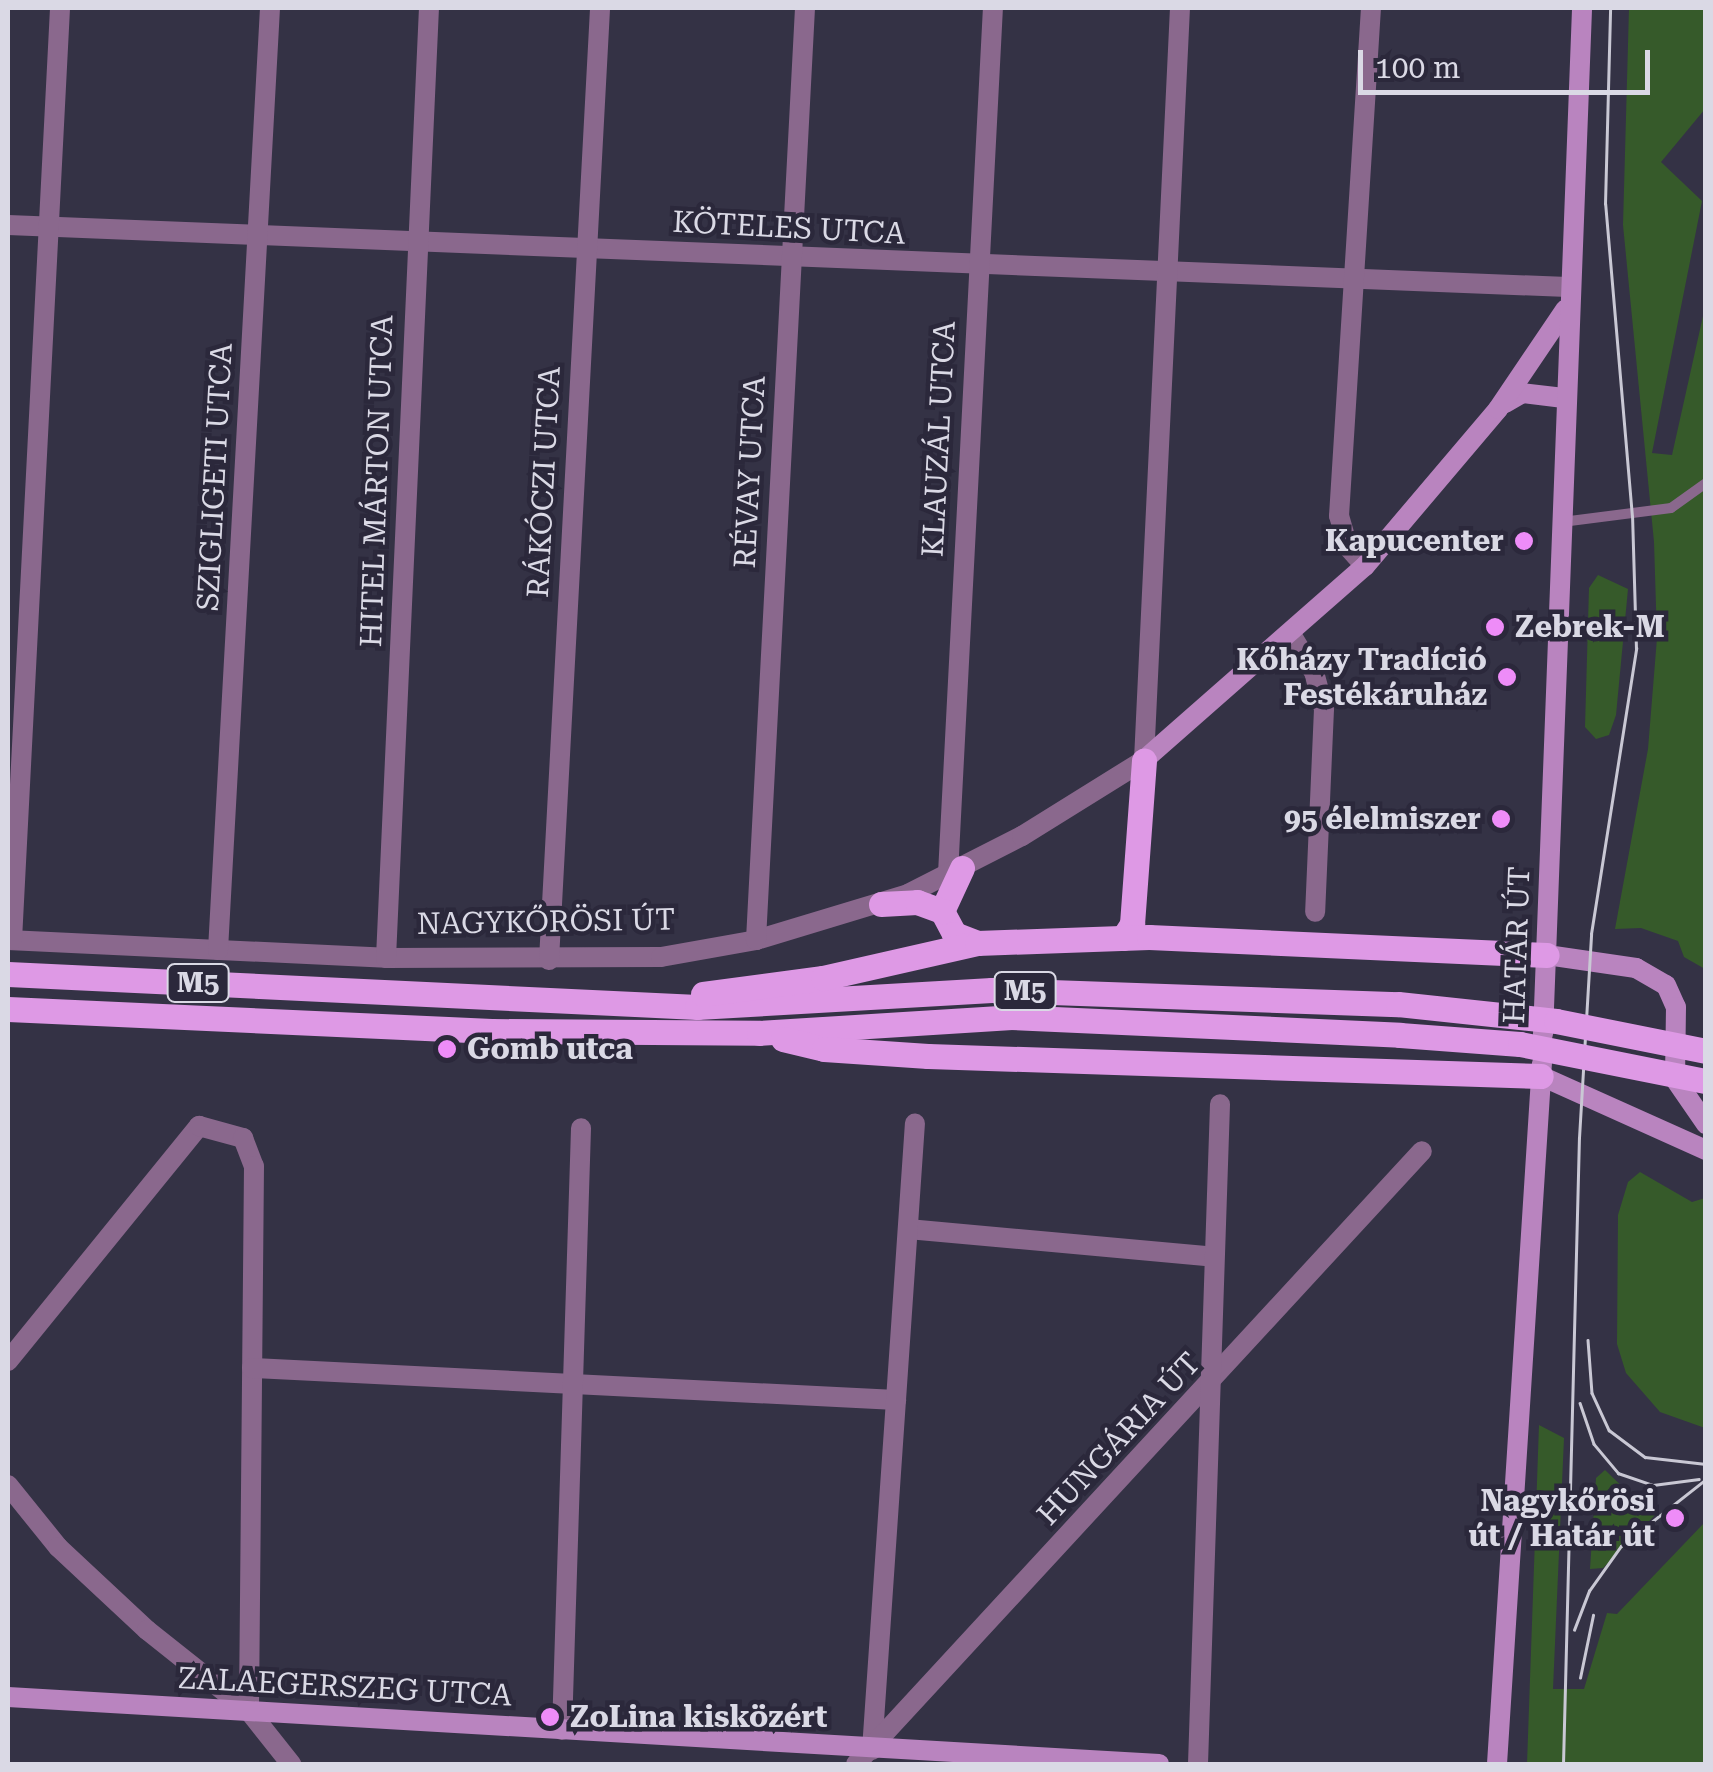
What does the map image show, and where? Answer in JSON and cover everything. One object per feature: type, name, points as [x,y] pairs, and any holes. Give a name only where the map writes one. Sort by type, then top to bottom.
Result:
[{"type":"main road","points":[[1123,938],[1132,924],[1144,760]]},
{"type":"main road","points":[[942,911],[956,871]]},
{"type":"main road","points":[[882,904],[917,902],[942,911],[954,934],[978,943]]},
{"type":"main road","points":[[652,1004],[823,978],[978,943],[1123,938],[1547,955]]},
{"type":"main road","name":"M5","points":[[8,974],[652,1004],[748,1006],[1030,990],[1398,1004],[1556,1021],[1706,1051]]},
{"type":"main road","name":"M5","points":[[8,1010],[491,1031],[759,1033],[1010,1016],[1520,1044],[1706,1081]]},
{"type":"main road","points":[[759,1033],[824,1049],[928,1056],[1542,1076]]},
{"type":"street","points":[[10,940],[60,8]]},
{"type":"street","name":"SZIGLIGETI UTCA","points":[[218,950],[270,8]]},
{"type":"street","name":"HITEL MÁRTON UTCA","points":[[386,958],[429,8]]},
{"type":"street","name":"RÁKÓCZI UTCA","points":[[550,960],[600,8]]},
{"type":"street","name":"RÉVAY UTCA","points":[[756,940],[805,8]]},
{"type":"street","name":"KLAUZÁL UTCA","points":[[956,871],[978,266],[993,8]]},
{"type":"street","points":[[1144,760],[1180,8]]},
{"type":"street","points":[[1366,566],[1348,547],[1338,516],[1356,282],[1370,8]]},
{"type":"street","name":"HATÁR ÚT","points":[[1498,1764],[1542,1076],[1567,298],[1582,8]]},
{"type":"street","name":"KÖTELES UTCA","points":[[8,225],[1165,273],[1567,298]]},
{"type":"street","name":"NAGYKŐRÖSI ÚT","points":[[10,940],[386,958],[661,957],[756,940],[882,904],[956,871],[1144,760],[1292,636],[1366,566],[1498,410],[1567,298]]},
{"type":"street","points":[[1498,410],[1522,393],[1564,398]]},
{"type":"street","points":[[1292,636],[1314,672],[1324,708],[1315,912]]},
{"type":"street","points":[[1547,955],[1636,968],[1666,985],[1676,1007],[1675,1079],[1706,1124]]},
{"type":"street","points":[[1542,1076],[1706,1150]]},
{"type":"street","points":[[1198,1764],[1220,1104]]},
{"type":"street","points":[[872,1756],[915,1123]]},
{"type":"street","points":[[8,1361],[199,1126],[244,1138],[254,1166],[249,1711]]},
{"type":"street","points":[[562,1730],[581,1128]]},
{"type":"street","name":"HUNGÁRIA ÚT","points":[[856,1764],[872,1756],[1422,1151]]},
{"type":"street","points":[[908,1229],[1214,1256]]},
{"type":"street","points":[[252,1368],[896,1400]]},
{"type":"street","points":[[8,1485],[96,1582],[249,1711],[292,1764]]},
{"type":"street","name":"ZALAEGERSZEG UTCA","points":[[8,1697],[562,1730],[872,1756],[1159,1764]]},
{"type":"lane","points":[[1561,522],[1670,508],[1706,483]]},
{"type":"green space","points":[[1629,8],[1705,8],[1705,109],[1661,162],[1702,201],[1652,453],[1672,455],[1705,307],[1705,969],[1684,957],[1678,941],[1641,928],[1615,929],[1648,749],[1657,638],[1654,542],[1623,225]]},
{"type":"green space","points":[[1598,575],[1628,589],[1616,715],[1609,735],[1596,739],[1585,727],[1589,588]]},
{"type":"green space","points":[[1640,1172],[1692,1202],[1705,1198],[1705,1428],[1660,1412],[1626,1373],[1617,1344],[1618,1215],[1628,1182]]},
{"type":"green space","points":[[1539,1425],[1564,1438],[1553,1689],[1584,1689],[1607,1613],[1617,1614],[1705,1522],[1705,1764],[1527,1764]]},
{"type":"green space","points":[[1605,1470],[1634,1498],[1652,1501],[1657,1513],[1603,1568],[1590,1569],[1596,1478]]},
{"type":"tram line","points":[[1563,1764],[1579,1138],[1591,934],[1636,649],[1632,517],[1605,204],[1610,8]]},
{"type":"tram line","points":[[1588,1340],[1592,1393],[1609,1430],[1645,1457],[1706,1464]]},
{"type":"tram line","points":[[1580,1403],[1594,1444],[1618,1473],[1653,1485],[1699,1479]]},
{"type":"tram line","points":[[1574,1630],[1589,1591],[1621,1546],[1706,1479]]},
{"type":"tram line","points":[[1580,1678],[1593,1615]]},
{"type":"place","name":"Kapucenter","points":[[1524,541]]},
{"type":"place","name":"Zebrek-M","points":[[1495,627]]},
{"type":"place","name":"Kőházy Tradíció Festékáruház","points":[[1507,677]]},
{"type":"place","name":"95 élelmiszer","points":[[1501,819]]},
{"type":"place","name":"Gomb utca","points":[[447,1049]]},
{"type":"place","name":"Nagykőrösi út / Határ út","points":[[1675,1518]]},
{"type":"place","name":"ZoLina kisközért","points":[[550,1717]]}]
